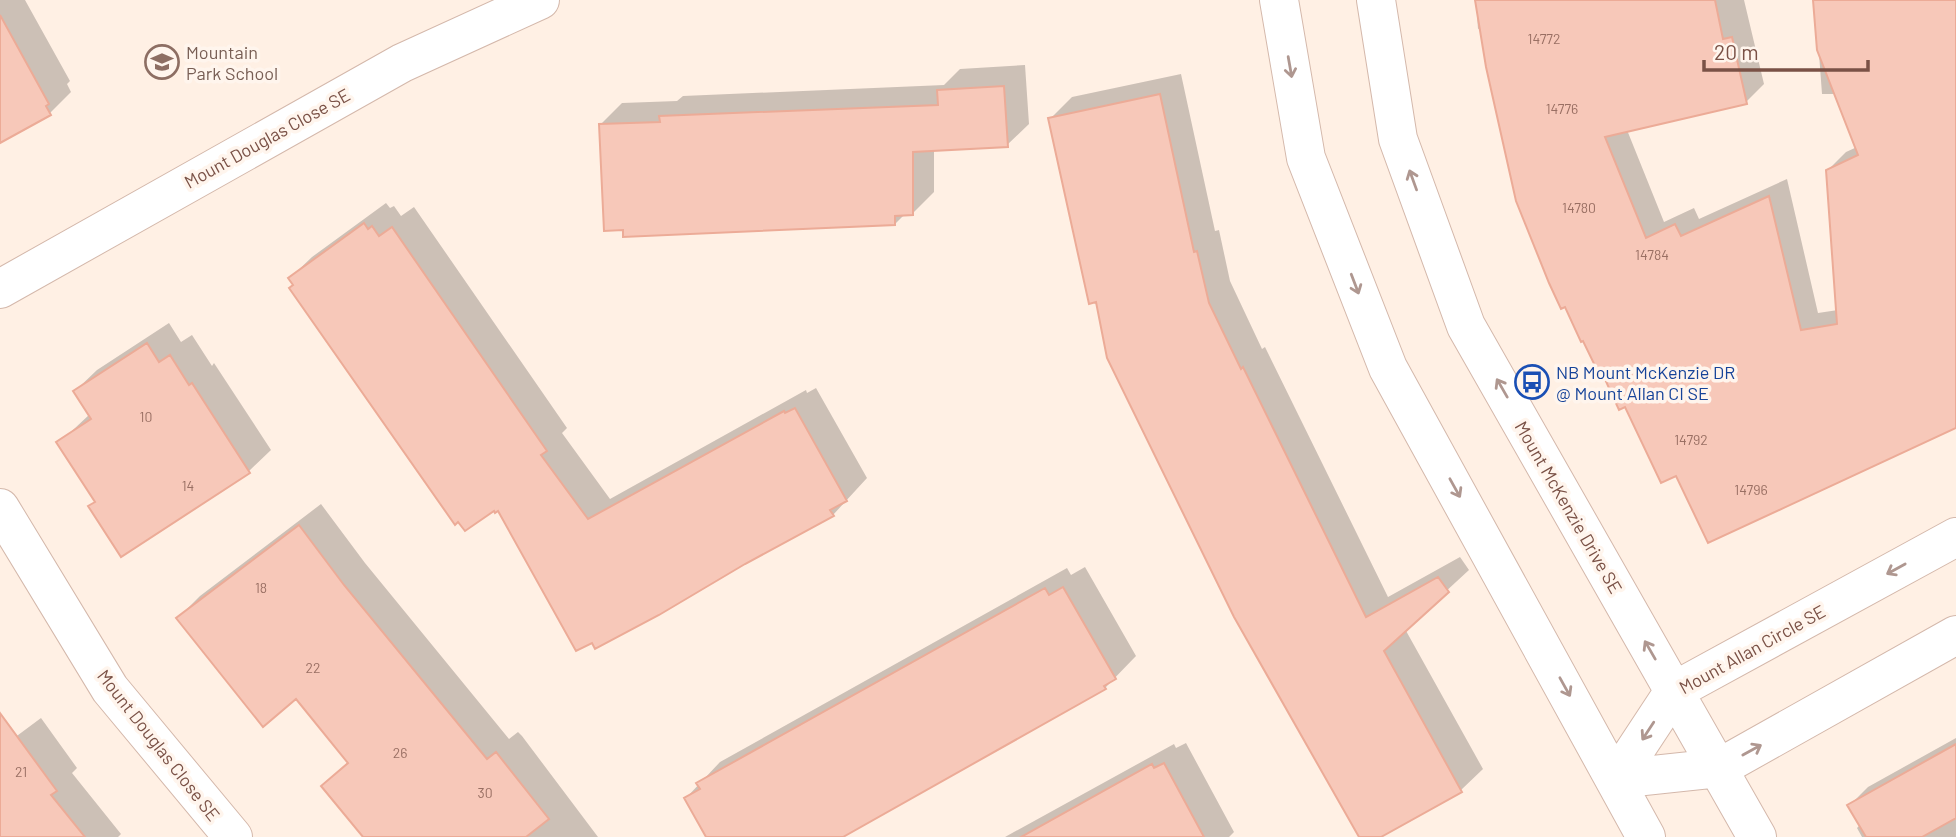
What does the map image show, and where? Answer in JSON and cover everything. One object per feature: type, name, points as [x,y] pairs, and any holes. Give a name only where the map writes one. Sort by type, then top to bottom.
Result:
[{"type":"street","name":"Mount Douglas Close SE","points":[[0,289],[402,63],[540,0]]},
{"type":"street","points":[[1279,0],[1306,158],[1388,368],[1646,837]]},
{"type":"street","name":"Mount McKenzie Drive SE","points":[[1376,0],[1398,139],[1466,326],[1757,837]]},
{"type":"street","name":"Mount Douglas Close SE","points":[[0,508],[110,688],[233,837]]},
{"type":"street","name":"Mount Allan Circle SE","points":[[1616,779],[1674,691],[1956,537]]},
{"type":"street","points":[[1616,779],[1719,768],[1956,635]]},
{"type":"building","points":[[1475,0],[1715,0],[1723,39],[1732,37],[1747,104],[1605,137],[1646,238],[1675,224],[1681,236],[1769,196],[1801,330],[1837,324],[1826,170],[1858,155],[1817,50],[1813,0],[1956,0],[1956,428],[1708,543],[1676,476],[1661,483],[1625,407],[1619,410],[1604,377],[1601,378],[1565,307],[1561,309],[1549,283],[1516,201],[1486,67]]},
{"type":"building","points":[[0,15],[49,104],[46,106],[51,115],[0,143]]},
{"type":"building","points":[[1004,86],[1008,147],[913,152],[913,215],[895,216],[895,225],[623,237],[623,230],[604,231],[599,124],[660,122],[659,116],[938,105],[937,90]]},
{"type":"building","points":[[1160,94],[1194,252],[1197,251],[1209,303],[1366,617],[1438,577],[1449,592],[1384,651],[1462,792],[1381,837],[1359,837],[1234,617],[1107,358],[1096,302],[1089,304],[1048,118]]},
{"type":"building","points":[[364,223],[368,229],[372,226],[379,236],[392,227],[547,451],[541,455],[588,519],[784,411],[785,413],[795,408],[847,501],[830,510],[834,516],[659,615],[595,649],[592,643],[576,651],[498,511],[465,531],[458,522],[455,525],[289,288],[293,285],[288,278]]},
{"type":"building","points":[[147,343],[159,362],[170,355],[189,385],[192,383],[250,473],[121,557],[88,506],[95,502],[56,442],[91,419],[73,391]]},
{"type":"building","points":[[299,525],[344,585],[487,759],[496,752],[549,819],[526,837],[363,837],[321,786],[348,763],[296,699],[263,727],[176,618]]},
{"type":"building","points":[[1063,587],[1116,679],[1104,686],[1106,689],[843,837],[706,837],[684,798],[700,789],[696,783],[1045,588],[1049,595]]},
{"type":"building","points":[[0,713],[57,791],[51,795],[85,837],[0,837]]},
{"type":"building","points":[[1956,744],[1956,818],[1922,837],[1866,837],[1847,805]]},
{"type":"building","points":[[1164,763],[1204,837],[1021,837],[1152,764],[1154,768]]},
{"type":"place","name":"Mountain Park School","points":[[162,62]]},
{"type":"place","name":"NB Mount McKenzie DR @ Mount Allan CI SE","points":[[1532,382]]}]
